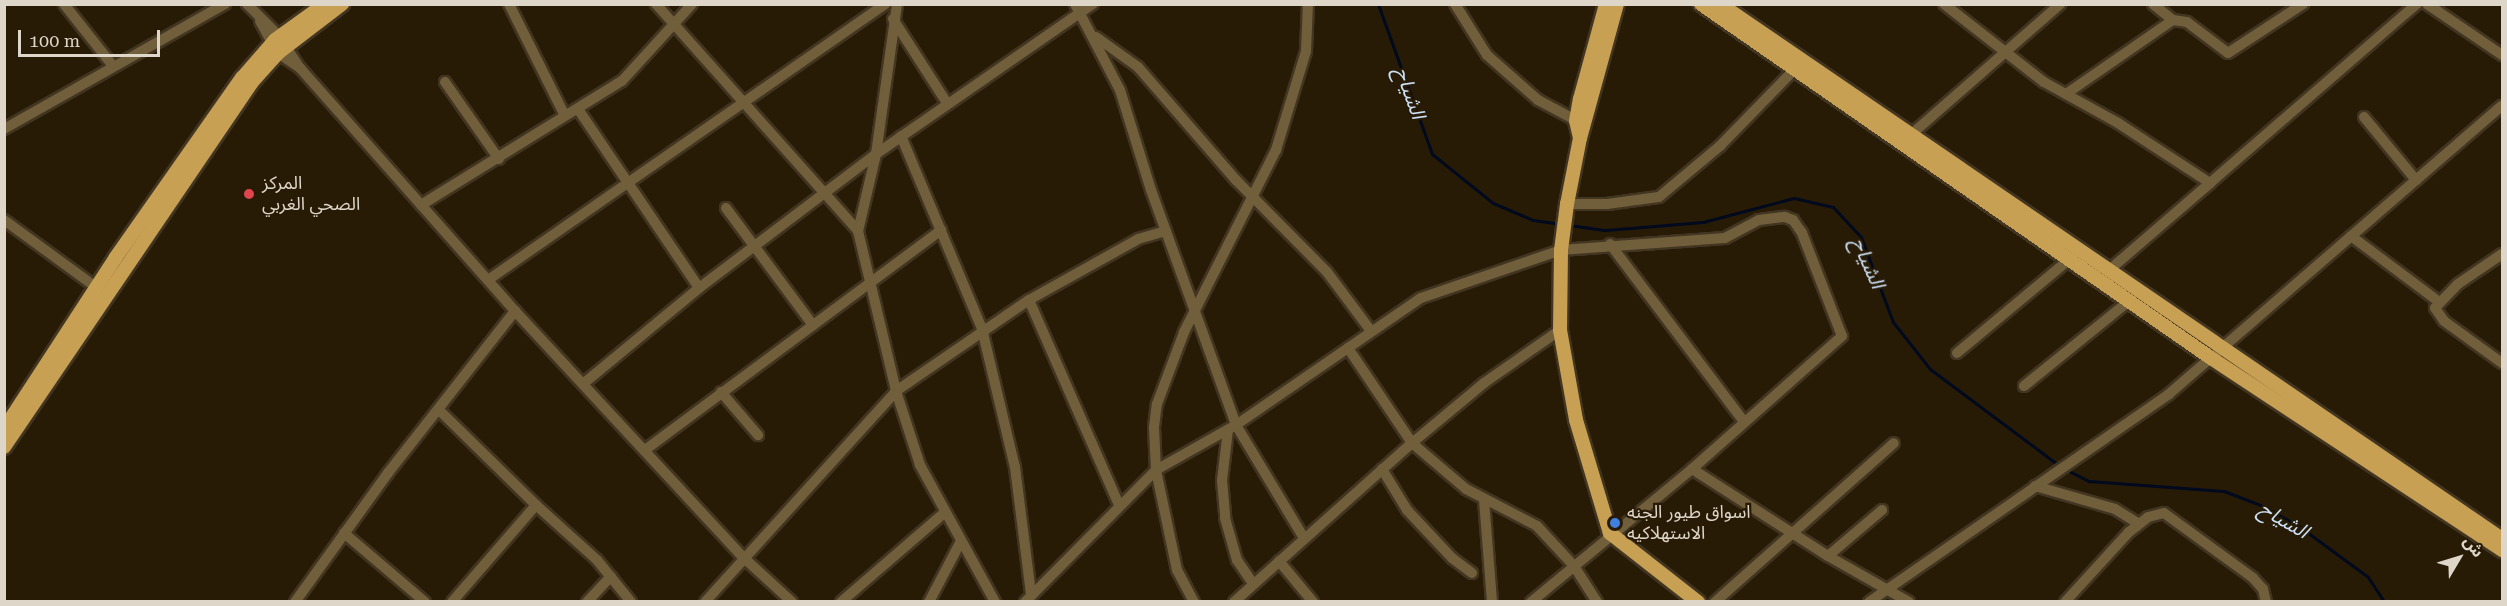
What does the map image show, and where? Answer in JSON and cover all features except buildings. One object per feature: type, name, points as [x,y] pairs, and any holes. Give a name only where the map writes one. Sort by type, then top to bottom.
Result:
[{"type":"main road","points":[[4,429],[96,287],[242,78],[325,4]]},
{"type":"main road","points":[[4,447],[144,236],[278,45],[342,4]]},
{"type":"main road","points":[[1606,4],[1567,207],[1562,245],[1560,330],[1576,420],[1615,533],[1698,602]]},
{"type":"main road","points":[[1581,128],[1617,4]]},
{"type":"main road","points":[[1701,4],[1794,69],[2222,348],[2502,538]]},
{"type":"main road","points":[[1720,4],[2070,260],[2211,358],[2502,550]]},
{"type":"street","points":[[64,4],[114,66]]},
{"type":"street","points":[[4,129],[225,4]]},
{"type":"street","points":[[247,4],[278,45],[515,311],[744,558],[792,602]]},
{"type":"street","points":[[509,4],[565,116]]},
{"type":"street","points":[[656,4],[826,191],[858,231],[896,391],[920,465],[944,513],[995,602]]},
{"type":"street","points":[[421,205],[499,159],[622,81],[692,4]]},
{"type":"street","points":[[858,231],[876,154],[897,4]]},
{"type":"street","points":[[583,384],[699,288],[826,191],[1077,9],[1093,4]]},
{"type":"street","points":[[1194,602],[1177,570],[1156,470],[1154,436],[1157,404],[1164,378],[1194,310],[1255,198],[1290,113],[1306,51],[1308,4]]},
{"type":"street","points":[[1455,4],[1487,54],[1538,100],[1581,128]]},
{"type":"street","points":[[1944,4],[2006,52],[2066,94],[2210,183]]},
{"type":"street","points":[[1906,140],[2060,4]]},
{"type":"street","points":[[2153,4],[2173,20],[2187,22],[2228,53],[2303,4]]},
{"type":"street","points":[[2107,272],[2417,4]]},
{"type":"street","points":[[2427,4],[2502,55]]},
{"type":"street","points":[[488,280],[884,5],[947,103]]},
{"type":"street","points":[[1077,9],[1094,35],[1120,90],[1232,428],[1304,538]]},
{"type":"street","points":[[2066,94],[2173,20]]},
{"type":"street","points":[[1094,35],[1138,67],[1255,198],[1328,272],[1371,331]]},
{"type":"street","points":[[1567,207],[1646,201],[1659,197],[1720,146],[1794,69]]},
{"type":"street","points":[[445,82],[499,159]]},
{"type":"street","points":[[1869,602],[2169,394],[2502,106]]},
{"type":"street","points":[[578,109],[699,288]]},
{"type":"street","points":[[2364,117],[2416,180]]},
{"type":"street","points":[[901,136],[982,329],[1015,467],[1028,597]]},
{"type":"street","points":[[726,208],[813,325]]},
{"type":"street","points":[[1028,597],[1156,470],[1232,428],[1398,311],[1445,287],[1562,245],[1725,238],[1754,222],[1785,217],[1797,225],[1842,336],[1692,469],[1615,533],[1542,602]]},
{"type":"street","points":[[4,220],[96,287]]},
{"type":"street","points":[[645,450],[941,230]]},
{"type":"street","points":[[705,602],[896,391],[982,329],[1029,300],[1138,239],[1166,231]]},
{"type":"street","points":[[2351,236],[2439,301]]},
{"type":"street","points":[[1610,244],[1744,422]]},
{"type":"street","points":[[2502,254],[2439,301],[2436,311],[2444,321],[2502,363]]},
{"type":"street","points":[[1957,353],[2070,260]]},
{"type":"street","points":[[1029,300],[1119,505]]},
{"type":"street","points":[[2024,386],[2129,301]]},
{"type":"street","points":[[295,602],[344,533],[515,311]]},
{"type":"street","points":[[1234,602],[1412,443],[1484,383],[1560,330]]},
{"type":"street","points":[[1348,348],[1412,443],[1484,500],[1536,526],[1576,569],[1596,602]]},
{"type":"street","points":[[721,392],[758,435]]},
{"type":"street","points":[[439,410],[611,576],[631,602]]},
{"type":"street","points":[[1232,428],[1222,480],[1225,518],[1237,560],[1253,584]]},
{"type":"street","points":[[1714,602],[1894,443]]},
{"type":"street","points":[[1382,469],[1407,510],[1452,558],[1472,573]]},
{"type":"street","points":[[1692,469],[1828,556],[1910,602]]},
{"type":"street","points":[[2035,486],[2115,509],[2139,524]]},
{"type":"street","points":[[1484,500],[1492,602]]},
{"type":"street","points":[[452,602],[536,505]]},
{"type":"street","points":[[1828,556],[1882,510]]},
{"type":"street","points":[[841,602],[944,513]]},
{"type":"street","points":[[2065,602],[2139,524],[2157,513],[2173,516],[2253,578],[2263,589],[2266,602]]},
{"type":"street","points":[[344,533],[425,602]]},
{"type":"street","points":[[929,602],[961,541]]},
{"type":"street","points":[[1279,561],[1313,602]]},
{"type":"street","points":[[1531,602],[1576,569]]},
{"type":"street","points":[[587,602],[611,576]]},
{"type":"waterway","name":"الشياح","points":[[1378,4],[1432,154],[1493,203],[1533,220],[1560,224]]},
{"type":"waterway","name":"الشياح","points":[[1569,225],[1606,230],[1703,222],[1794,198],[1833,207],[1861,237],[1893,322],[1930,369],[2061,467]]},
{"type":"waterway","name":"الشياح","points":[[2067,470],[2089,481],[2224,491],[2263,506],[2300,527],[2368,577],[2384,602]]},
{"type":"place","name":"المركز الصحي الغربي","points":[[249,194]]},
{"type":"place","name":"اسواق طيور الجنه الاستهلاكيه","points":[[1615,523]]}]
